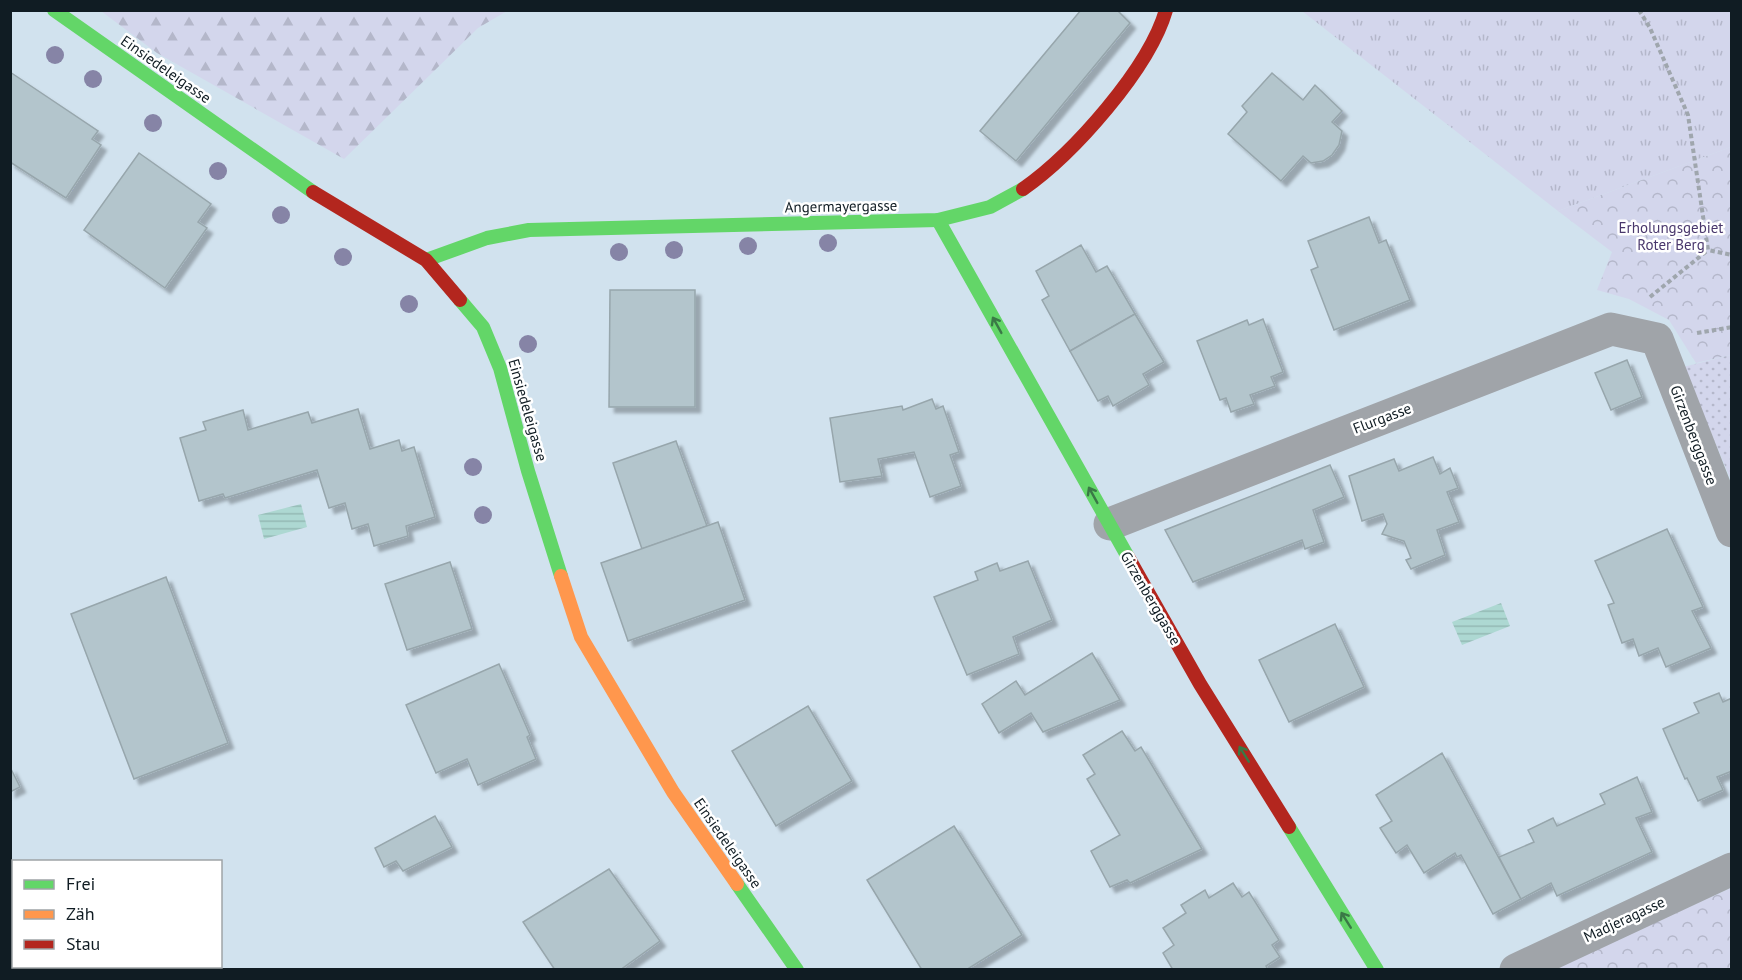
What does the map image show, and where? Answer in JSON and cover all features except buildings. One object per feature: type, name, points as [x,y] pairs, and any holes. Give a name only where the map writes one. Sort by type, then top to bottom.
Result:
[{"type":"street","name":"Einsiedeleigasse","points":[[54,10],[322,198],[426,260],[483,327],[500,368],[528,471],[581,638],[673,792],[797,969]]},
{"type":"street","name":"Angermayergasse","points":[[426,260],[487,238],[529,230],[938,220],[979,213],[1032,183],[1061,158],[1096,121],[1136,70],[1153,44],[1164,22],[1166,10]]},
{"type":"street","name":"Girzenberggasse","points":[[938,220],[1200,684],[1377,969]]},
{"type":"street","name":"Girzenberggasse","points":[[1611,329],[1657,339],[1731,531]]},
{"type":"street","name":"Flurgasse","points":[[1110,524],[1611,329]]},
{"type":"street","name":"Madjeragasse","points":[[1516,969],[1731,869]]},
{"type":"path","points":[[1639,10],[1650,28],[1688,115],[1708,250]]},
{"type":"path","points":[[1708,250],[1731,255]]},
{"type":"path","points":[[1611,329],[1708,250]]},
{"type":"green space","points":[[101,11],[507,11],[478,28],[344,159],[157,53]]},
{"type":"green space","points":[[1302,11],[1731,11],[1731,147],[1558,211]]},
{"type":"green space","name":"Erholungsgebiet Roter Berg","points":[[1731,147],[1731,355],[1696,363],[1669,320],[1629,299],[1597,290],[1612,252],[1558,211]]},
{"type":"green space","points":[[1731,355],[1731,480],[1683,367]]},
{"type":"green space","points":[[1731,888],[1731,969],[1552,969]]},
{"type":"shaded area","points":[[301,504],[307,527],[264,539],[258,515]]},
{"type":"shaded area","points":[[1501,603],[1510,626],[1462,645],[1452,622]]},
{"type":"traffic: fast","points":[[54,10],[313,192]]},
{"type":"traffic: fast","points":[[426,260],[487,238],[529,230],[938,220],[990,207],[1023,189]]},
{"type":"traffic: fast","points":[[938,220],[1128,557]]},
{"type":"traffic: fast","points":[[460,300],[483,327],[500,368],[528,471],[561,576]]},
{"type":"traffic: fast","points":[[1289,827],[1377,970]]},
{"type":"traffic: fast","points":[[737,884],[797,970]]},
{"type":"traffic: slow","points":[[561,576],[581,637],[673,792],[737,884]]},
{"type":"traffic: jam","points":[[1023,189],[1064,155],[1107,108],[1144,58],[1166,10]]},
{"type":"traffic: jam","points":[[313,192],[426,260],[460,300]]},
{"type":"traffic: jam","points":[[1128,557],[1200,684],[1289,827]]}]
